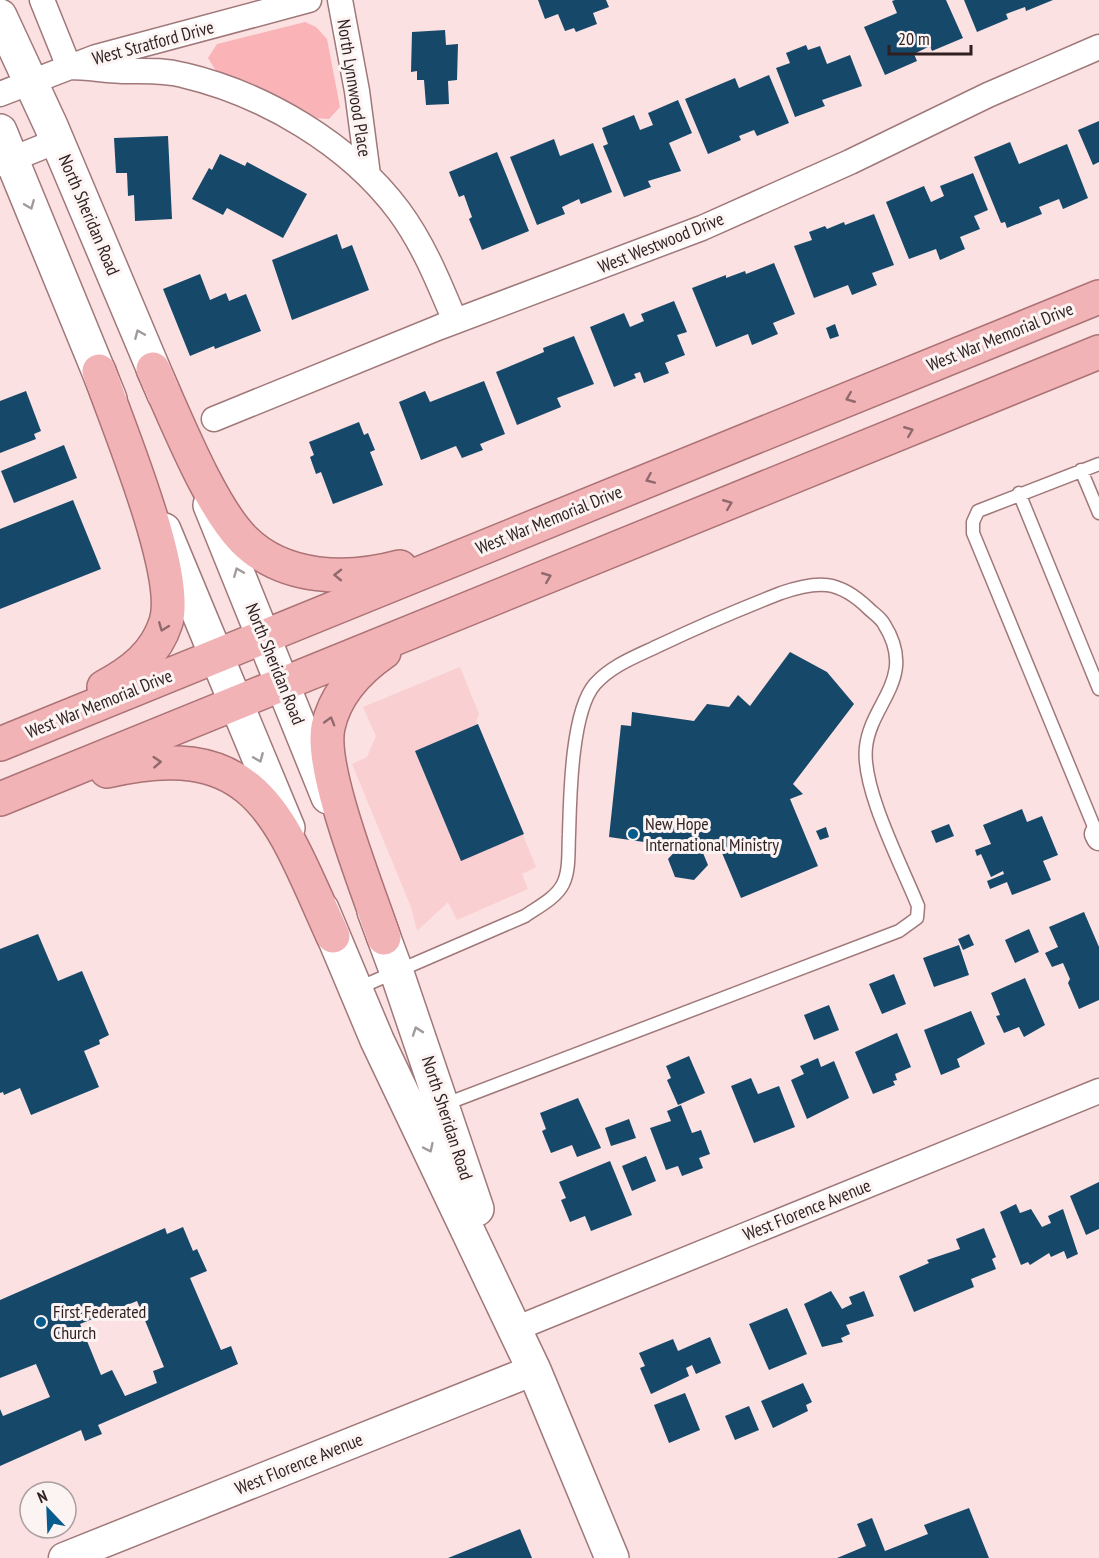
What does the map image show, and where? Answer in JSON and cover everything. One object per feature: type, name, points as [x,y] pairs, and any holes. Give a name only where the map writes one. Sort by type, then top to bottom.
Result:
[{"type":"highway","name":"West War Memorial Drive","points":[[0,744],[1099,297]]},
{"type":"highway","points":[[0,799],[1099,352]]},
{"type":"highway","points":[[153,369],[203,474],[232,526],[252,547],[291,568],[334,575],[389,570],[595,502]]},
{"type":"highway","points":[[0,737],[96,691],[132,670],[150,652],[167,620],[169,586],[162,559],[99,371]]},
{"type":"highway","points":[[384,938],[330,766],[327,734],[335,707],[350,683],[373,660],[396,644],[514,590]]},
{"type":"highway","points":[[0,805],[101,772],[145,763],[186,762],[212,769],[254,792],[273,813],[290,842],[333,936]]},
{"type":"main road","name":"North Sheridan Road","points":[[0,16],[57,141],[284,684],[397,973],[428,1111],[515,1328],[612,1558]]},
{"type":"main road","name":"North Sheridan Road","points":[[4,151],[99,371],[355,990],[428,1111]]},
{"type":"street","points":[[42,0],[69,67]]},
{"type":"street","name":"West Stratford Drive","points":[[0,94],[69,67],[309,0]]},
{"type":"street","name":"North Lynnwood Place","points":[[340,0],[357,91],[368,175]]},
{"type":"street","name":"West Westwood Drive","points":[[214,419],[455,321],[642,252],[727,217],[988,95],[1099,47]]},
{"type":"street","name":"North Lynnwood Place","points":[[69,67],[170,72],[221,86],[257,102],[313,133],[368,175],[390,200],[417,238],[455,321]]},
{"type":"street","points":[[4,151],[57,141]]},
{"type":"street","name":"West Florence Avenue","points":[[515,1328],[1099,1091]]},
{"type":"street","name":"West Florence Avenue","points":[[64,1558],[534,1370]]},
{"type":"lane","points":[[1097,826],[973,533],[973,522],[978,511],[1019,493],[1099,464]]},
{"type":"lane","points":[[1081,470],[1099,513]]},
{"type":"lane","points":[[1019,493],[1099,689]]},
{"type":"lane","points":[[355,990],[525,916],[549,899],[563,884],[568,865],[570,790],[580,717],[594,686],[617,665],[719,617],[800,586],[835,585],[857,597],[884,623],[895,654],[894,684],[875,721],[866,747],[868,779],[918,906],[916,918],[899,930],[428,1111]]},
{"type":"shaded area","points":[[305,22],[316,27],[327,39],[340,107],[329,119],[315,118],[267,92],[218,74],[208,58],[217,44]]},
{"type":"shaded area","points":[[460,667],[479,714],[476,721],[536,867],[522,874],[528,889],[457,920],[448,902],[417,931],[411,907],[352,764],[367,757],[376,736],[363,707]]},
{"type":"building","points":[[538,0],[606,0],[609,7],[593,13],[597,24],[576,32],[574,28],[565,31],[558,14],[545,19]]},
{"type":"building","points":[[946,0],[963,38],[932,51],[930,46],[914,54],[917,61],[885,75],[864,27],[897,13],[892,1]]},
{"type":"building","points":[[964,0],[1053,0],[1026,11],[1025,7],[1006,14],[1008,19],[977,32]]},
{"type":"building","points":[[445,30],[446,45],[458,44],[457,80],[448,81],[449,104],[426,105],[424,80],[417,80],[417,71],[411,72],[412,32]]},
{"type":"building","points":[[806,45],[808,50],[820,46],[827,64],[850,55],[862,86],[822,100],[825,106],[795,117],[776,68],[790,63],[786,53]]},
{"type":"building","points":[[769,75],[789,123],[757,136],[754,130],[739,136],[741,140],[708,154],[685,99],[735,78],[739,88]]},
{"type":"building","points":[[678,100],[692,133],[669,143],[681,171],[648,181],[651,187],[624,197],[603,146],[608,144],[602,128],[634,115],[640,130],[653,125],[648,113]]},
{"type":"building","points":[[1099,121],[1099,162],[1093,165],[1078,130]]},
{"type":"building","points":[[168,136],[172,219],[135,221],[134,195],[128,196],[127,173],[116,173],[114,138]]},
{"type":"building","points":[[554,139],[560,156],[593,143],[612,192],[581,204],[579,199],[562,207],[565,214],[537,225],[510,157]]},
{"type":"building","points":[[1010,142],[1019,164],[1067,144],[1088,198],[1063,209],[1059,199],[1039,207],[1042,214],[1007,228],[1005,222],[1001,223],[974,157]]},
{"type":"building","points":[[497,152],[529,231],[482,250],[469,219],[472,217],[464,195],[459,197],[449,172]]},
{"type":"building","points":[[220,154],[245,166],[247,162],[307,194],[283,238],[227,208],[223,215],[192,199],[209,168],[212,170]]},
{"type":"building","points":[[973,173],[988,210],[974,216],[980,229],[960,237],[965,249],[940,260],[936,249],[909,259],[886,202],[924,186],[931,202],[944,196],[940,186]]},
{"type":"building","points":[[874,214],[894,265],[872,273],[877,285],[852,295],[848,285],[814,298],[794,246],[812,240],[809,232],[825,226],[827,229],[844,222],[845,225]]},
{"type":"building","points":[[337,234],[342,249],[352,245],[369,290],[292,320],[272,260]]},
{"type":"building","points":[[774,263],[795,314],[773,323],[778,334],[752,345],[748,334],[716,347],[692,288],[726,275],[726,278],[745,271],[746,274]]},
{"type":"building","points":[[200,274],[210,300],[226,293],[229,301],[246,294],[261,331],[190,356],[163,289]]},
{"type":"building","points":[[674,301],[687,332],[677,335],[685,355],[665,363],[669,373],[644,383],[640,372],[634,374],[636,378],[614,387],[590,327],[624,313],[630,327],[644,321],[641,314]]},
{"type":"building","points":[[835,324],[839,336],[830,339],[826,328]]},
{"type":"building","points":[[574,336],[594,384],[557,398],[561,407],[517,425],[496,372],[544,352],[543,348]]},
{"type":"building","points":[[484,381],[505,434],[480,444],[483,450],[462,458],[456,446],[421,460],[399,402],[425,391],[430,402]]},
{"type":"building","points":[[26,391],[41,431],[34,434],[36,439],[0,453],[0,401]]},
{"type":"building","points":[[359,422],[364,435],[368,433],[375,450],[370,452],[383,485],[333,504],[321,472],[316,474],[310,457],[314,455],[309,442]]},
{"type":"building","points":[[64,445],[77,478],[14,503],[1,471]]},
{"type":"building","points":[[73,500],[101,569],[0,609],[0,529]]},
{"type":"building","points":[[790,652],[827,672],[854,704],[793,784],[803,794],[790,799],[818,866],[741,898],[722,853],[698,849],[698,853],[703,853],[708,865],[694,880],[675,877],[668,859],[679,847],[609,837],[621,725],[631,726],[632,712],[694,721],[707,704],[729,707],[738,695],[750,706]]},
{"type":"building","points":[[478,724],[524,834],[461,861],[415,751]]},
{"type":"building","points":[[1022,809],[1027,822],[1042,816],[1058,855],[1043,861],[1051,880],[1012,895],[1007,882],[990,889],[987,881],[1004,874],[1003,871],[991,877],[981,854],[977,856],[975,850],[991,844],[983,825]]},
{"type":"building","points":[[949,824],[954,836],[936,843],[931,831]]},
{"type":"building","points":[[826,827],[829,837],[820,840],[816,831]]},
{"type":"building","points":[[1084,912],[1099,947],[1099,1000],[1079,1009],[1068,983],[1070,979],[1063,963],[1052,967],[1045,953],[1058,947],[1049,927]]},
{"type":"building","points":[[1029,929],[1039,952],[1015,963],[1005,940]]},
{"type":"building","points":[[38,934],[58,981],[82,971],[109,1035],[99,1040],[100,1044],[84,1051],[99,1087],[31,1115],[20,1088],[4,1095],[3,1092],[0,1093],[0,949]]},
{"type":"building","points":[[969,934],[974,945],[963,950],[958,939]]},
{"type":"building","points":[[959,945],[969,975],[934,987],[923,958]]},
{"type":"building","points":[[894,974],[906,1004],[882,1014],[869,984]]},
{"type":"building","points":[[1025,978],[1045,1025],[1024,1037],[1019,1027],[1004,1033],[996,1016],[1000,1015],[991,993]]},
{"type":"building","points":[[829,1005],[839,1030],[814,1040],[804,1015]]},
{"type":"building","points":[[971,1011],[985,1044],[957,1059],[960,1067],[941,1075],[924,1030]]},
{"type":"building","points":[[897,1033],[911,1067],[895,1074],[897,1080],[893,1081],[895,1085],[873,1094],[855,1052]]},
{"type":"building","points":[[689,1056],[705,1093],[678,1105],[667,1080],[671,1078],[666,1066]]},
{"type":"building","points":[[818,1058],[821,1067],[834,1061],[849,1098],[807,1119],[791,1080],[804,1074],[800,1066]]},
{"type":"building","points":[[751,1078],[758,1094],[779,1086],[795,1127],[754,1143],[731,1086]]},
{"type":"building","points":[[578,1098],[601,1148],[577,1157],[572,1145],[551,1153],[542,1131],[546,1129],[540,1113]]},
{"type":"building","points":[[681,1105],[692,1133],[701,1130],[710,1154],[699,1158],[703,1168],[682,1176],[678,1166],[666,1170],[650,1128],[671,1121],[667,1111]]},
{"type":"building","points":[[629,1119],[636,1138],[611,1146],[605,1128]]},
{"type":"building","points":[[646,1156],[656,1181],[632,1191],[622,1166]]},
{"type":"building","points":[[610,1161],[632,1215],[591,1231],[585,1216],[570,1222],[561,1200],[566,1198],[559,1182]]},
{"type":"building","points":[[1099,1182],[1099,1229],[1086,1235],[1070,1196]]},
{"type":"building","points":[[1016,1204],[1020,1213],[1031,1209],[1042,1227],[1051,1223],[1048,1216],[1063,1209],[1078,1254],[1067,1259],[1064,1251],[1051,1257],[1049,1253],[1030,1265],[1028,1262],[1021,1265],[1000,1212]]},
{"type":"building","points":[[183,1227],[193,1251],[197,1249],[207,1271],[190,1278],[221,1350],[231,1346],[238,1364],[98,1425],[102,1434],[85,1441],[81,1430],[0,1466],[0,1409],[3,1416],[50,1397],[36,1364],[0,1378],[0,1300],[165,1228],[167,1234]],"holes":[[[137,1301],[164,1367],[153,1371],[157,1383],[125,1396],[112,1370],[101,1375],[80,1324]]]},
{"type":"building","points":[[984,1228],[996,1257],[992,1259],[996,1269],[971,1279],[974,1287],[914,1312],[899,1276],[929,1263],[927,1260],[960,1249],[956,1239]]},
{"type":"building","points":[[831,1291],[842,1309],[852,1304],[849,1297],[864,1291],[874,1316],[846,1325],[850,1334],[841,1338],[843,1342],[822,1347],[804,1304]]},
{"type":"building","points":[[787,1308],[807,1354],[769,1370],[749,1324]]},
{"type":"building","points":[[710,1337],[721,1363],[696,1374],[692,1365],[686,1368],[689,1376],[651,1394],[640,1368],[645,1366],[639,1353],[673,1339],[678,1351]]},
{"type":"building","points":[[803,1383],[812,1402],[806,1405],[808,1411],[773,1428],[761,1401]]},
{"type":"building","points":[[685,1393],[700,1430],[669,1443],[654,1405]]},
{"type":"building","points":[[749,1406],[759,1430],[735,1440],[725,1416]]},
{"type":"building","points":[[969,1508],[989,1558],[837,1558],[866,1546],[857,1524],[872,1518],[885,1551],[928,1534],[924,1525]]},
{"type":"building","points":[[520,1529],[532,1558],[448,1558]]},
{"type":"place","name":"New Hope International Ministry","points":[[633,834]]},
{"type":"place","name":"First Federated Church","points":[[41,1322]]}]
